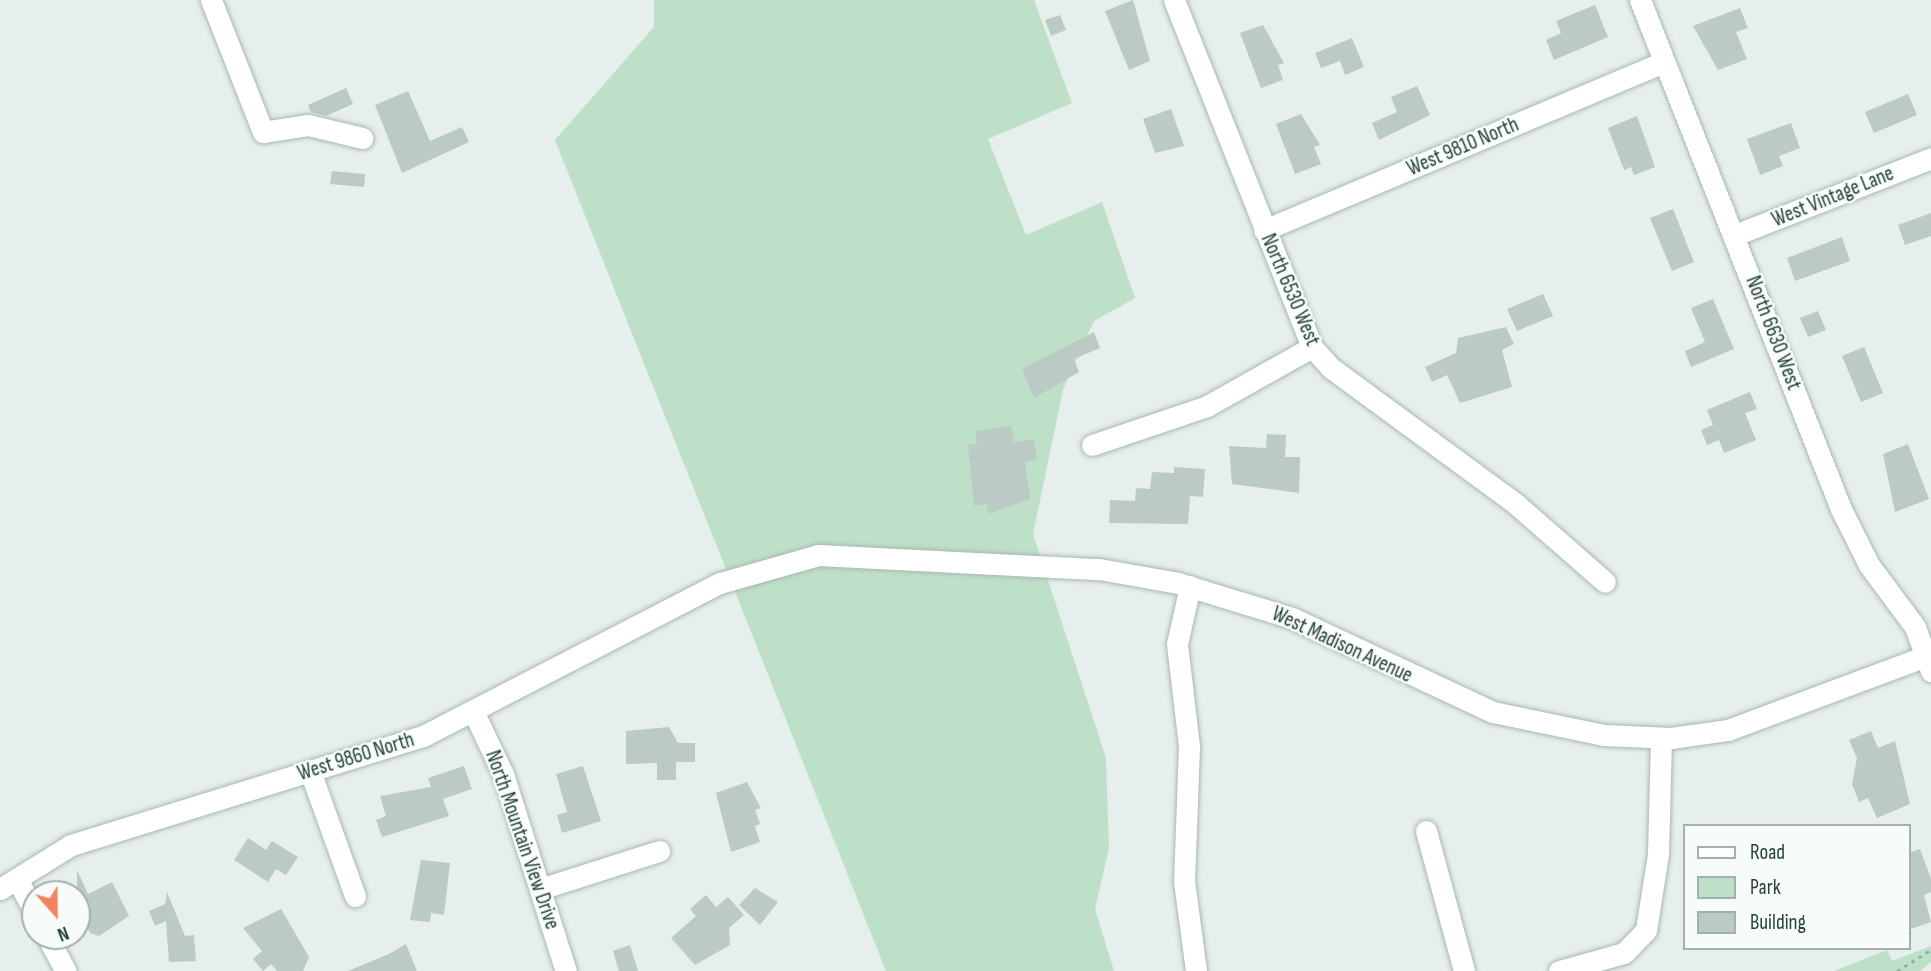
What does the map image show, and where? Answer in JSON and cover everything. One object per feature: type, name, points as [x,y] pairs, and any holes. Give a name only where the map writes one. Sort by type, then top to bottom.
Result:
[{"type":"street","points":[[212,0],[263,132],[308,125],[362,138]]},
{"type":"street","name":"North 6530 West","points":[[1174,0],[1312,347],[1337,373],[1516,504],[1605,582]]},
{"type":"street","name":"North 6630 West","points":[[1640,0],[1661,63],[1735,235],[1841,509],[1929,660]]},
{"type":"street","name":"West 9810 North","points":[[1264,230],[1661,63]]},
{"type":"street","name":"West Vintage Lane","points":[[1735,235],[1931,158]]},
{"type":"street","points":[[1092,445],[1207,406],[1312,347]]},
{"type":"street","name":"West Madison Avenue","points":[[699,594],[774,563],[841,554],[1099,569],[1190,586],[1292,618],[1493,712],[1578,732],[1661,738],[1745,726],[1929,660]]},
{"type":"street","points":[[1190,586],[1177,644],[1189,746],[1184,881],[1196,971]]},
{"type":"street","name":"West 9860 North","points":[[8,884],[71,845],[423,736],[699,594]]},
{"type":"street","name":"North Mountain View Drive","points":[[473,711],[543,888],[566,971]]},
{"type":"street","points":[[1559,971],[1624,953],[1646,930],[1658,854],[1661,738]]},
{"type":"street","points":[[310,771],[355,897]]},
{"type":"street","points":[[1426,831],[1464,971]]},
{"type":"street","points":[[543,888],[659,851]]},
{"type":"street","points":[[8,884],[21,898]]},
{"type":"street","points":[[55,950],[66,971]]},
{"type":"path","points":[[1897,971],[1931,950]]},
{"type":"green space","points":[[654,0],[1034,0],[1072,103],[988,139],[1026,235],[1102,202],[1135,298],[1094,321],[1063,390],[1033,534],[1106,758],[1109,848],[1095,909],[1114,971],[886,971],[555,140],[654,27]]},
{"type":"green space","points":[[1931,946],[1931,962],[1920,971],[1834,971],[1887,950],[1892,961]]},
{"type":"building","points":[[1133,0],[1150,61],[1129,70],[1105,11]]},
{"type":"building","points":[[1595,5],[1608,37],[1554,60],[1546,40],[1561,33],[1556,21]]},
{"type":"building","points":[[1740,8],[1748,28],[1736,32],[1747,59],[1718,70],[1693,26]]},
{"type":"building","points":[[1060,15],[1066,30],[1051,36],[1045,20]]},
{"type":"building","points":[[1263,25],[1284,63],[1278,65],[1283,80],[1261,88],[1240,33]]},
{"type":"building","points":[[1352,38],[1364,67],[1345,75],[1340,61],[1321,68],[1315,53]]},
{"type":"building","points":[[1417,86],[1430,115],[1379,140],[1372,123],[1397,112],[1391,97]]},
{"type":"building","points":[[346,88],[353,104],[326,116],[311,112],[308,105]]},
{"type":"building","points":[[408,91],[430,141],[462,127],[469,142],[402,173],[375,105]]},
{"type":"building","points":[[1908,94],[1917,115],[1874,133],[1865,112]]},
{"type":"building","points":[[1171,109],[1184,146],[1155,153],[1143,119]]},
{"type":"building","points":[[1301,114],[1320,145],[1314,147],[1321,164],[1295,174],[1276,124]]},
{"type":"building","points":[[1637,116],[1655,167],[1634,175],[1631,167],[1624,170],[1608,128]]},
{"type":"building","points":[[1791,123],[1800,148],[1779,156],[1783,166],[1760,175],[1747,139]]},
{"type":"building","points":[[332,171],[365,174],[364,187],[330,184]]},
{"type":"building","points":[[1673,209],[1694,262],[1672,271],[1650,218]]},
{"type":"building","points":[[1931,213],[1931,236],[1905,245],[1898,225]]},
{"type":"building","points":[[1842,237],[1850,261],[1795,281],[1787,258]]},
{"type":"building","points":[[1543,294],[1553,316],[1517,331],[1507,309]]},
{"type":"building","points":[[1713,299],[1734,349],[1691,367],[1685,351],[1705,342],[1691,308]]},
{"type":"building","points":[[1818,311],[1826,330],[1808,337],[1800,318]]},
{"type":"building","points":[[1506,327],[1514,344],[1502,350],[1512,387],[1460,403],[1447,375],[1432,382],[1425,367],[1456,353],[1458,338]]},
{"type":"building","points":[[1094,332],[1100,348],[1074,359],[1079,372],[1034,398],[1022,369]]},
{"type":"building","points":[[1864,347],[1883,393],[1861,402],[1842,356]]},
{"type":"building","points":[[1750,392],[1757,409],[1745,413],[1756,440],[1724,453],[1719,440],[1707,445],[1701,430],[1713,425],[1707,410]]},
{"type":"building","points":[[1011,426],[1014,442],[1034,439],[1037,460],[1025,462],[1030,499],[988,514],[987,504],[974,506],[968,445],[977,444],[975,431]]},
{"type":"building","points":[[1267,434],[1286,435],[1285,457],[1300,457],[1299,493],[1232,484],[1229,446],[1266,448]]},
{"type":"building","points":[[1908,444],[1929,499],[1895,512],[1883,454]]},
{"type":"building","points":[[1174,467],[1205,469],[1203,497],[1190,496],[1188,524],[1109,523],[1110,500],[1135,501],[1136,488],[1150,489],[1152,472],[1174,473]]},
{"type":"building","points":[[669,727],[678,743],[695,743],[695,762],[676,762],[676,780],[657,780],[657,763],[626,764],[626,731]]},
{"type":"building","points":[[1871,731],[1878,748],[1895,741],[1910,804],[1877,818],[1868,798],[1859,802],[1852,784],[1857,758],[1849,740]]},
{"type":"building","points":[[464,766],[472,789],[443,799],[449,816],[382,837],[376,820],[386,816],[380,796],[431,787],[428,778]]},
{"type":"building","points":[[583,766],[601,821],[562,833],[557,815],[567,812],[556,774]]},
{"type":"building","points":[[747,782],[761,808],[755,810],[760,824],[755,826],[760,842],[731,852],[716,793]]},
{"type":"building","points":[[248,838],[266,850],[272,841],[298,857],[286,875],[276,869],[268,882],[234,860]]},
{"type":"building","points":[[1920,849],[1931,879],[1931,892],[1924,895],[1931,922],[1910,929],[1910,852]]},
{"type":"building","points":[[421,860],[450,863],[444,915],[431,913],[430,922],[410,920]]},
{"type":"building","points":[[112,882],[129,916],[99,936],[91,933],[91,892]]},
{"type":"building","points":[[755,888],[778,902],[760,925],[739,905]]},
{"type":"building","points":[[167,892],[185,936],[194,935],[196,961],[169,962],[166,921],[155,926],[149,911],[165,904]]},
{"type":"building","points":[[706,895],[716,907],[728,897],[744,915],[729,928],[730,945],[695,965],[671,938],[696,916],[690,909]]},
{"type":"building","points":[[281,909],[309,957],[303,971],[277,971],[271,964],[263,971],[253,959],[262,951],[243,928]]},
{"type":"building","points":[[406,944],[417,971],[348,971],[389,954]]},
{"type":"building","points":[[630,945],[638,971],[619,971],[613,951]]}]
